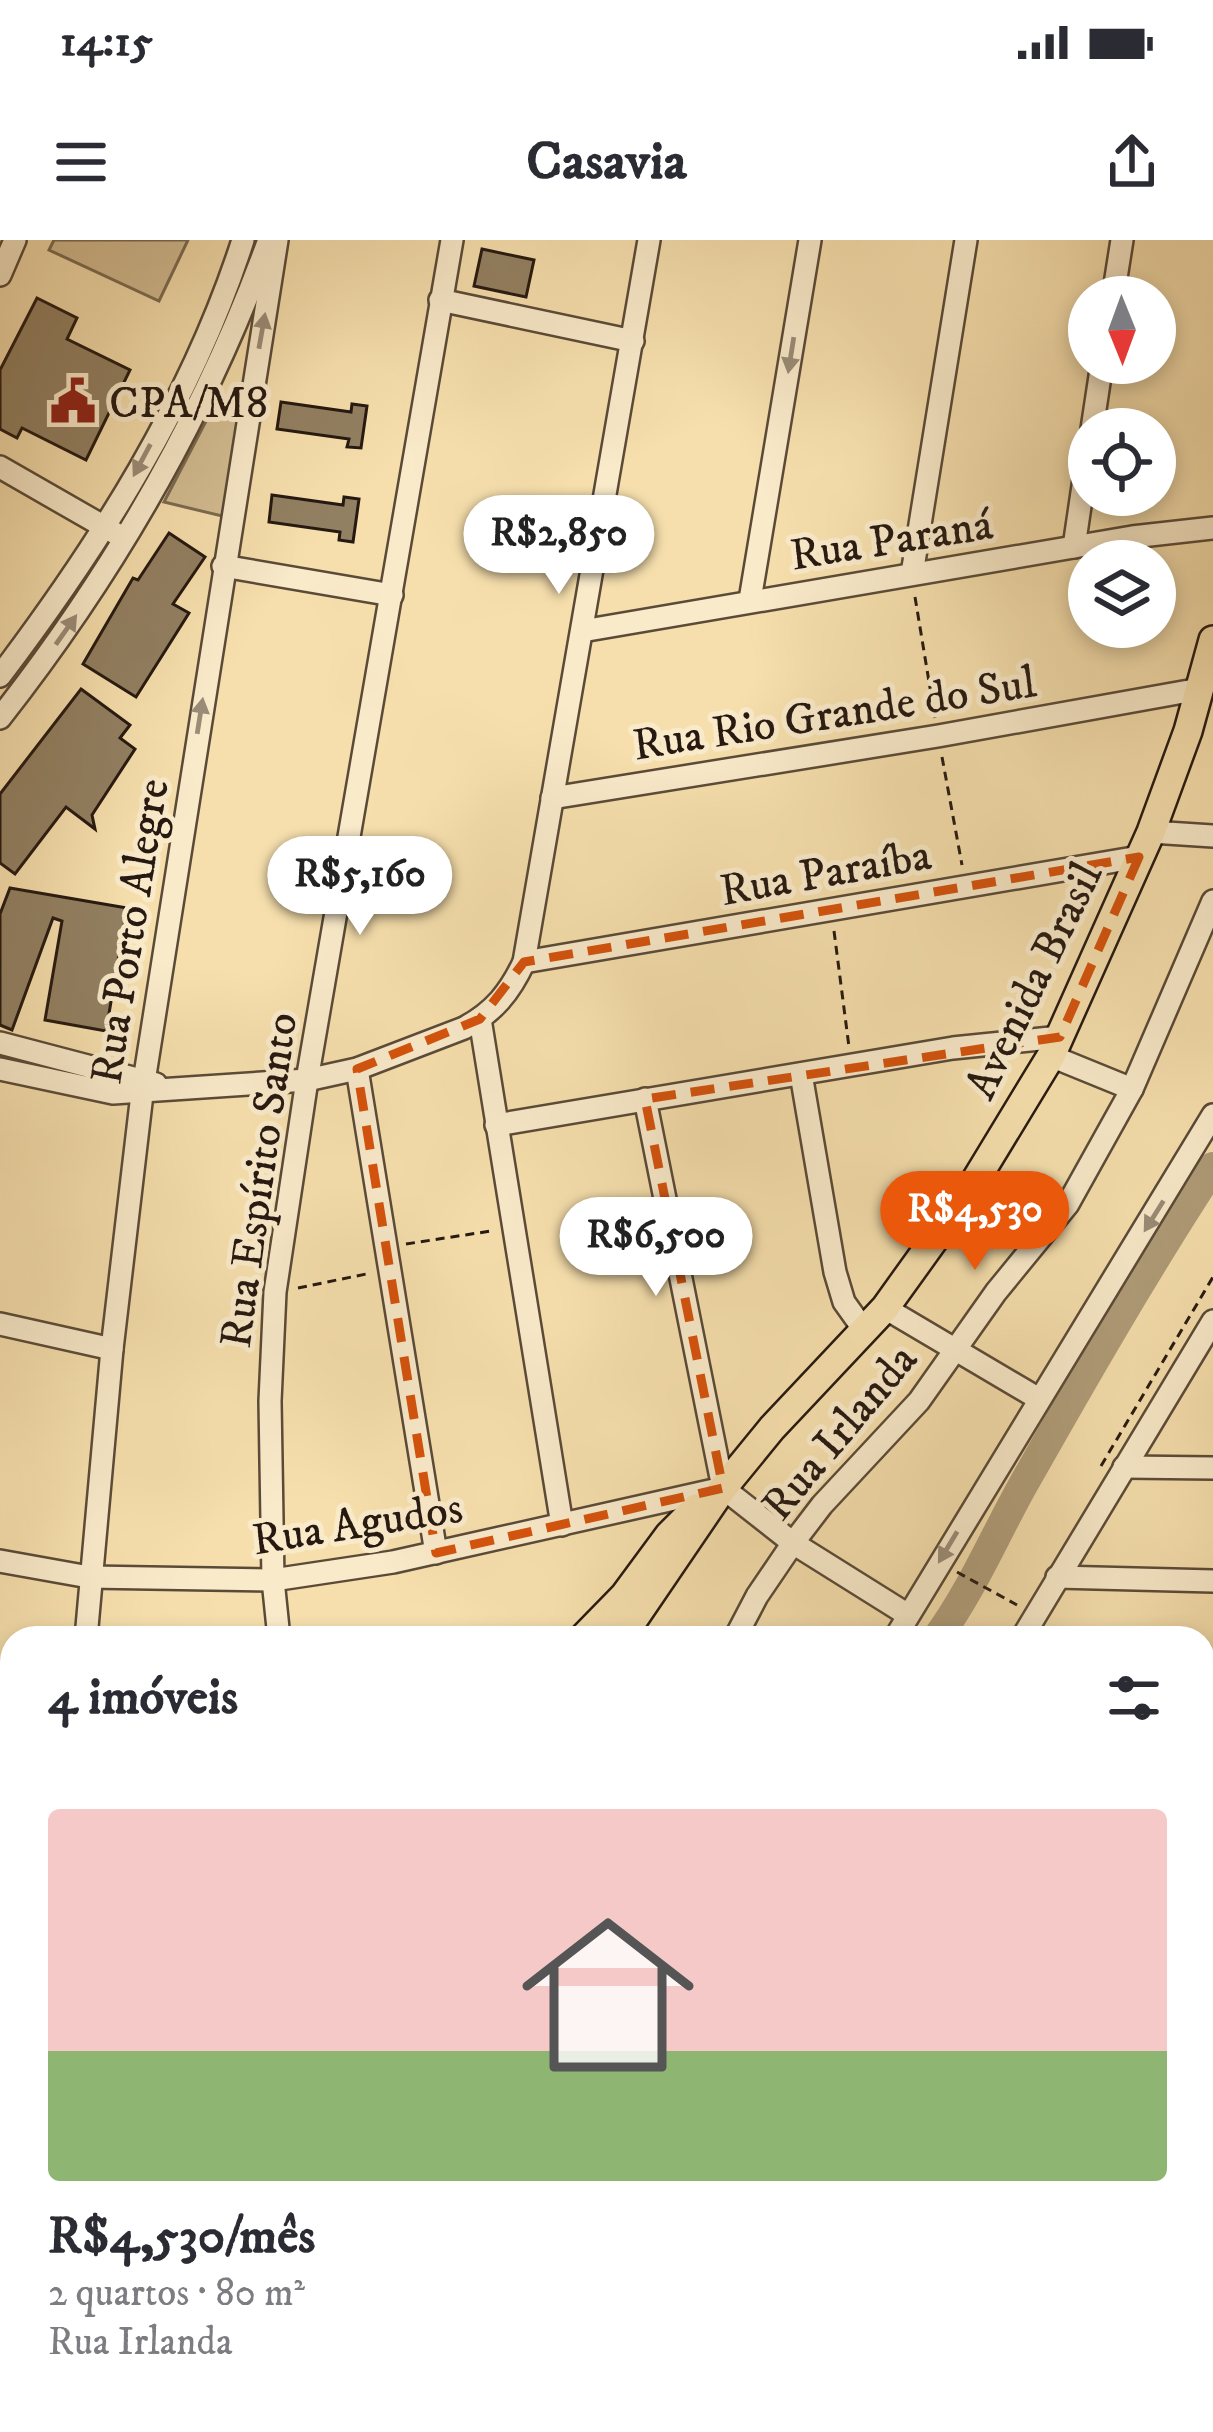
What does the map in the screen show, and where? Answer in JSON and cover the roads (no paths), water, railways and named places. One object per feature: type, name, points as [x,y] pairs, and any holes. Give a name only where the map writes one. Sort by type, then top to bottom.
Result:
[{"type":"main road","name":"Avenida Brasil","points":[[633,1626],[723,1488],[885,1308],[968,1191],[1055,1047],[1145,844],[1213,640]]},
{"type":"main road","name":"Avenida Brasil","points":[[595,1626],[624,1596],[684,1517],[723,1488]]},
{"type":"main road","points":[[658,1504],[669,1518],[669,1535]]},
{"type":"street","points":[[0,275],[15,240]]},
{"type":"street","points":[[0,676],[106,528],[201,349],[243,240]]},
{"type":"street","points":[[0,718],[127,538],[209,385],[273,240]]},
{"type":"street","name":"Rua Porto Alegre","points":[[87,1626],[142,1087],[273,240]]},
{"type":"street","name":"Rua Espírito Santo","points":[[278,1626],[270,1401],[275,1292],[307,1080],[452,240]]},
{"type":"street","points":[[0,1043],[142,1087],[307,1080],[357,1070],[480,1019],[507,994],[524,962],[649,240]]},
{"type":"street","points":[[750,600],[810,240]]},
{"type":"street","points":[[912,574],[966,240]]},
{"type":"street","points":[[1116,276],[1122,240]]},
{"type":"street","points":[[440,300],[633,341]]},
{"type":"street","points":[[0,467],[127,538]]},
{"type":"street","name":"Rua Paraná","points":[[1125,540],[1213,528]]},
{"type":"street","name":"Rua Paraná","points":[[582,631],[1068,548]]},
{"type":"street","points":[[224,566],[392,596]]},
{"type":"street","name":"Rua Rio Grande do Sul","points":[[552,798],[1200,689]]},
{"type":"street","name":"Rua Paraíba","points":[[524,962],[832,911],[1145,844],[1213,836]]},
{"type":"street","name":"Rua Irlanda","points":[[742,1626],[757,1596],[822,1505],[919,1401],[996,1292],[1068,1204],[1132,1089],[1213,901]]},
{"type":"street","points":[[480,1019],[562,1525]]},
{"type":"street","points":[[496,1125],[952,1048],[1055,1047],[1132,1089]]},
{"type":"street","points":[[0,1069],[112,1094],[142,1087]]},
{"type":"street","points":[[357,1070],[436,1552]]},
{"type":"street","points":[[801,1075],[835,1272],[844,1302],[864,1330]]},
{"type":"street","points":[[646,1099],[723,1488],[793,1543],[908,1616]]},
{"type":"street","points":[[902,1626],[1213,1115]]},
{"type":"street","points":[[885,1308],[1039,1399]]},
{"type":"street","points":[[1028,1626],[1124,1467],[1203,1355],[1213,1322]]},
{"type":"street","points":[[0,1324],[112,1349]]},
{"type":"street","points":[[1124,1467],[1213,1468]]},
{"type":"street","name":"Rua Agudos","points":[[0,1561],[89,1577],[273,1580],[436,1552],[723,1488]]},
{"type":"street","points":[[1057,1577],[1213,1581]]},
{"type":"waterway","points":[[946,1626],[1092,1364],[1213,1167]]},
{"type":"place","name":"CPA/M8","points":[[73,401]]}]
